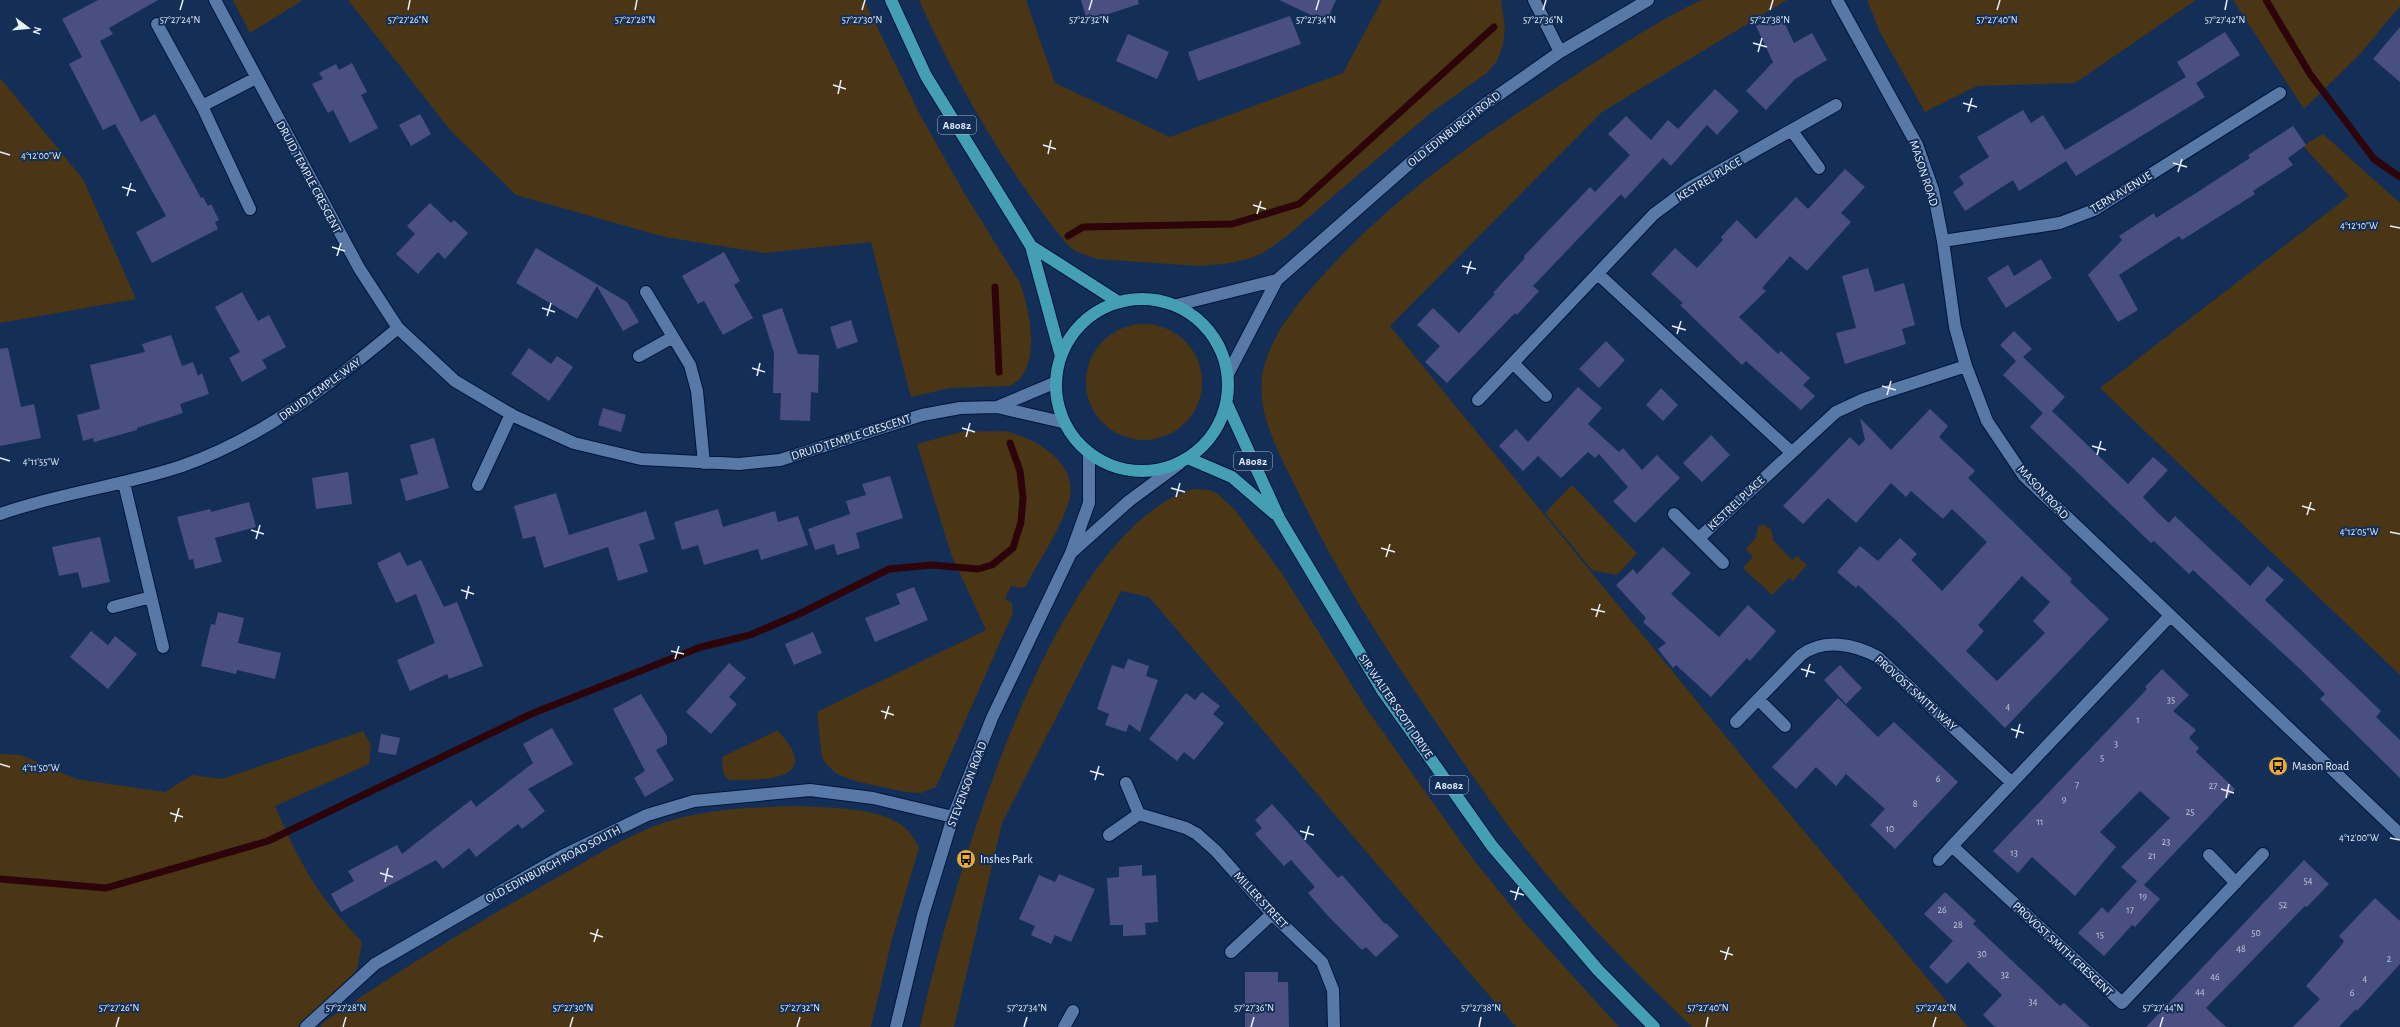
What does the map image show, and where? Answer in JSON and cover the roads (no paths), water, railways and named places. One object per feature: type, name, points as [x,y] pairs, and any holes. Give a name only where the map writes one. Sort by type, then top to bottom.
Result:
[{"type":"main road","name":"A8082","points":[[891,0],[926,76],[1031,246],[1060,353]]},
{"type":"main road","name":"A8082","points":[[1031,246],[1117,301]]},
{"type":"main road","name":"A8082","points":[[1148,298],[1177,305],[1192,314],[1213,335],[1228,374],[1227,404],[1222,420],[1205,445],[1190,459],[1179,464],[1147,473],[1117,470],[1089,453],[1062,422],[1054,383],[1060,353],[1076,327],[1090,315],[1117,301],[1148,298]]},
{"type":"main road","name":"SIR WALTER SCOTT DRIVE","points":[[1227,404],[1279,518],[1382,690],[1492,846],[1598,970],[1654,1027]]},
{"type":"main road","name":"SIR WALTER SCOTT DRIVE","points":[[1190,459],[1232,477],[1279,518]]},
{"type":"street","name":"DRUID TEMPLE CRESCENT","points":[[215,0],[359,268],[398,328],[455,381],[511,414],[574,442],[641,459],[740,464],[780,460],[922,415],[960,408],[998,407],[1062,422]]},
{"type":"street","points":[[1534,0],[1560,52]]},
{"type":"street","name":"OLD EDINBURGH ROAD","points":[[1228,374],[1277,280],[1410,163],[1484,104],[1560,52],[1648,0]]},
{"type":"street","name":"MASON ROAD","points":[[1836,0],[1916,145],[1932,190],[1943,241],[1955,327],[1966,366],[1987,421],[2024,476],[2169,616],[2400,834]]},
{"type":"street","points":[[157,24],[202,106],[250,209]]},
{"type":"street","points":[[202,106],[256,78]]},
{"type":"street","name":"TERN AVENUE","points":[[1943,241],[2060,223],[2094,210],[2280,93]]},
{"type":"street","name":"KESTREL PLACE","points":[[1478,400],[1654,214],[1683,193],[1836,105]]},
{"type":"street","points":[[1792,130],[1819,168]]},
{"type":"street","points":[[1598,274],[1791,452]]},
{"type":"street","name":"OLD EDINBURGH ROAD","points":[[1177,305],[1277,280]]},
{"type":"street","points":[[646,292],[690,365],[697,392],[704,463]]},
{"type":"street","name":"DRUID TEMPLE WAY","points":[[0,514],[124,483],[182,465],[223,448],[289,413],[339,377],[398,328]]},
{"type":"street","points":[[639,356],[673,337]]},
{"type":"street","points":[[1513,363],[1546,396]]},
{"type":"street","name":"KESTREL PLACE","points":[[1699,538],[1836,412],[1864,399],[1966,366]]},
{"type":"street","name":"DRUID TEMPLE CRESCENT","points":[[998,407],[1054,383]]},
{"type":"street","points":[[478,485],[511,414]]},
{"type":"street","name":"STEVENSON ROAD","points":[[896,1027],[923,915],[953,817],[992,718],[1071,553],[1089,504],[1089,453]]},
{"type":"street","name":"STEVENSON ROAD","points":[[1071,553],[1129,500],[1179,464]]},
{"type":"street","points":[[124,483],[163,647]]},
{"type":"street","points":[[1674,514],[1723,563]]},
{"type":"street","points":[[113,607],[151,597]]},
{"type":"street","points":[[1939,860],[2169,616]]},
{"type":"street","name":"PROVOST SMITH WAY","points":[[1736,722],[1800,655],[1810,648],[1838,644],[1859,647],[1878,657],[2012,783]]},
{"type":"street","points":[[1758,699],[1785,726]]},
{"type":"street","points":[[1109,835],[1139,814],[1126,783]]},
{"type":"street","name":"OLD EDINBURGH ROAD SOUTH","points":[[306,1027],[375,964],[562,856],[646,815],[694,801],[810,790],[873,798],[953,817]]},
{"type":"street","name":"MILLER STREET","points":[[1139,814],[1186,828],[1197,834],[1216,851],[1272,914],[1322,962],[1333,990],[1334,1027]]},
{"type":"street","name":"PROVOST SMITH CRESCENT","points":[[1952,846],[2122,1003],[2263,854]]},
{"type":"street","points":[[2209,855],[2236,883]]},
{"type":"street","points":[[1231,952],[1272,914]]},
{"type":"street","points":[[1064,1027],[1073,1010]]},
{"type":"waterway","points":[[2266,0],[2310,74],[2374,159],[2400,177]]},
{"type":"waterway","points":[[1068,236],[1083,227],[1232,224],[1299,204],[1494,27]]},
{"type":"waterway","points":[[995,287],[999,372]]},
{"type":"waterway","points":[[0,879],[106,888],[268,841],[531,714],[701,647],[750,635],[799,614],[889,569],[932,565],[978,569],[992,565],[1013,548],[1021,522],[1023,498],[1020,471],[1010,443]]},
{"type":"place","name":"Mason Road","points":[[2278,766]]},
{"type":"place","name":"Inshes Park","points":[[966,859]]}]
